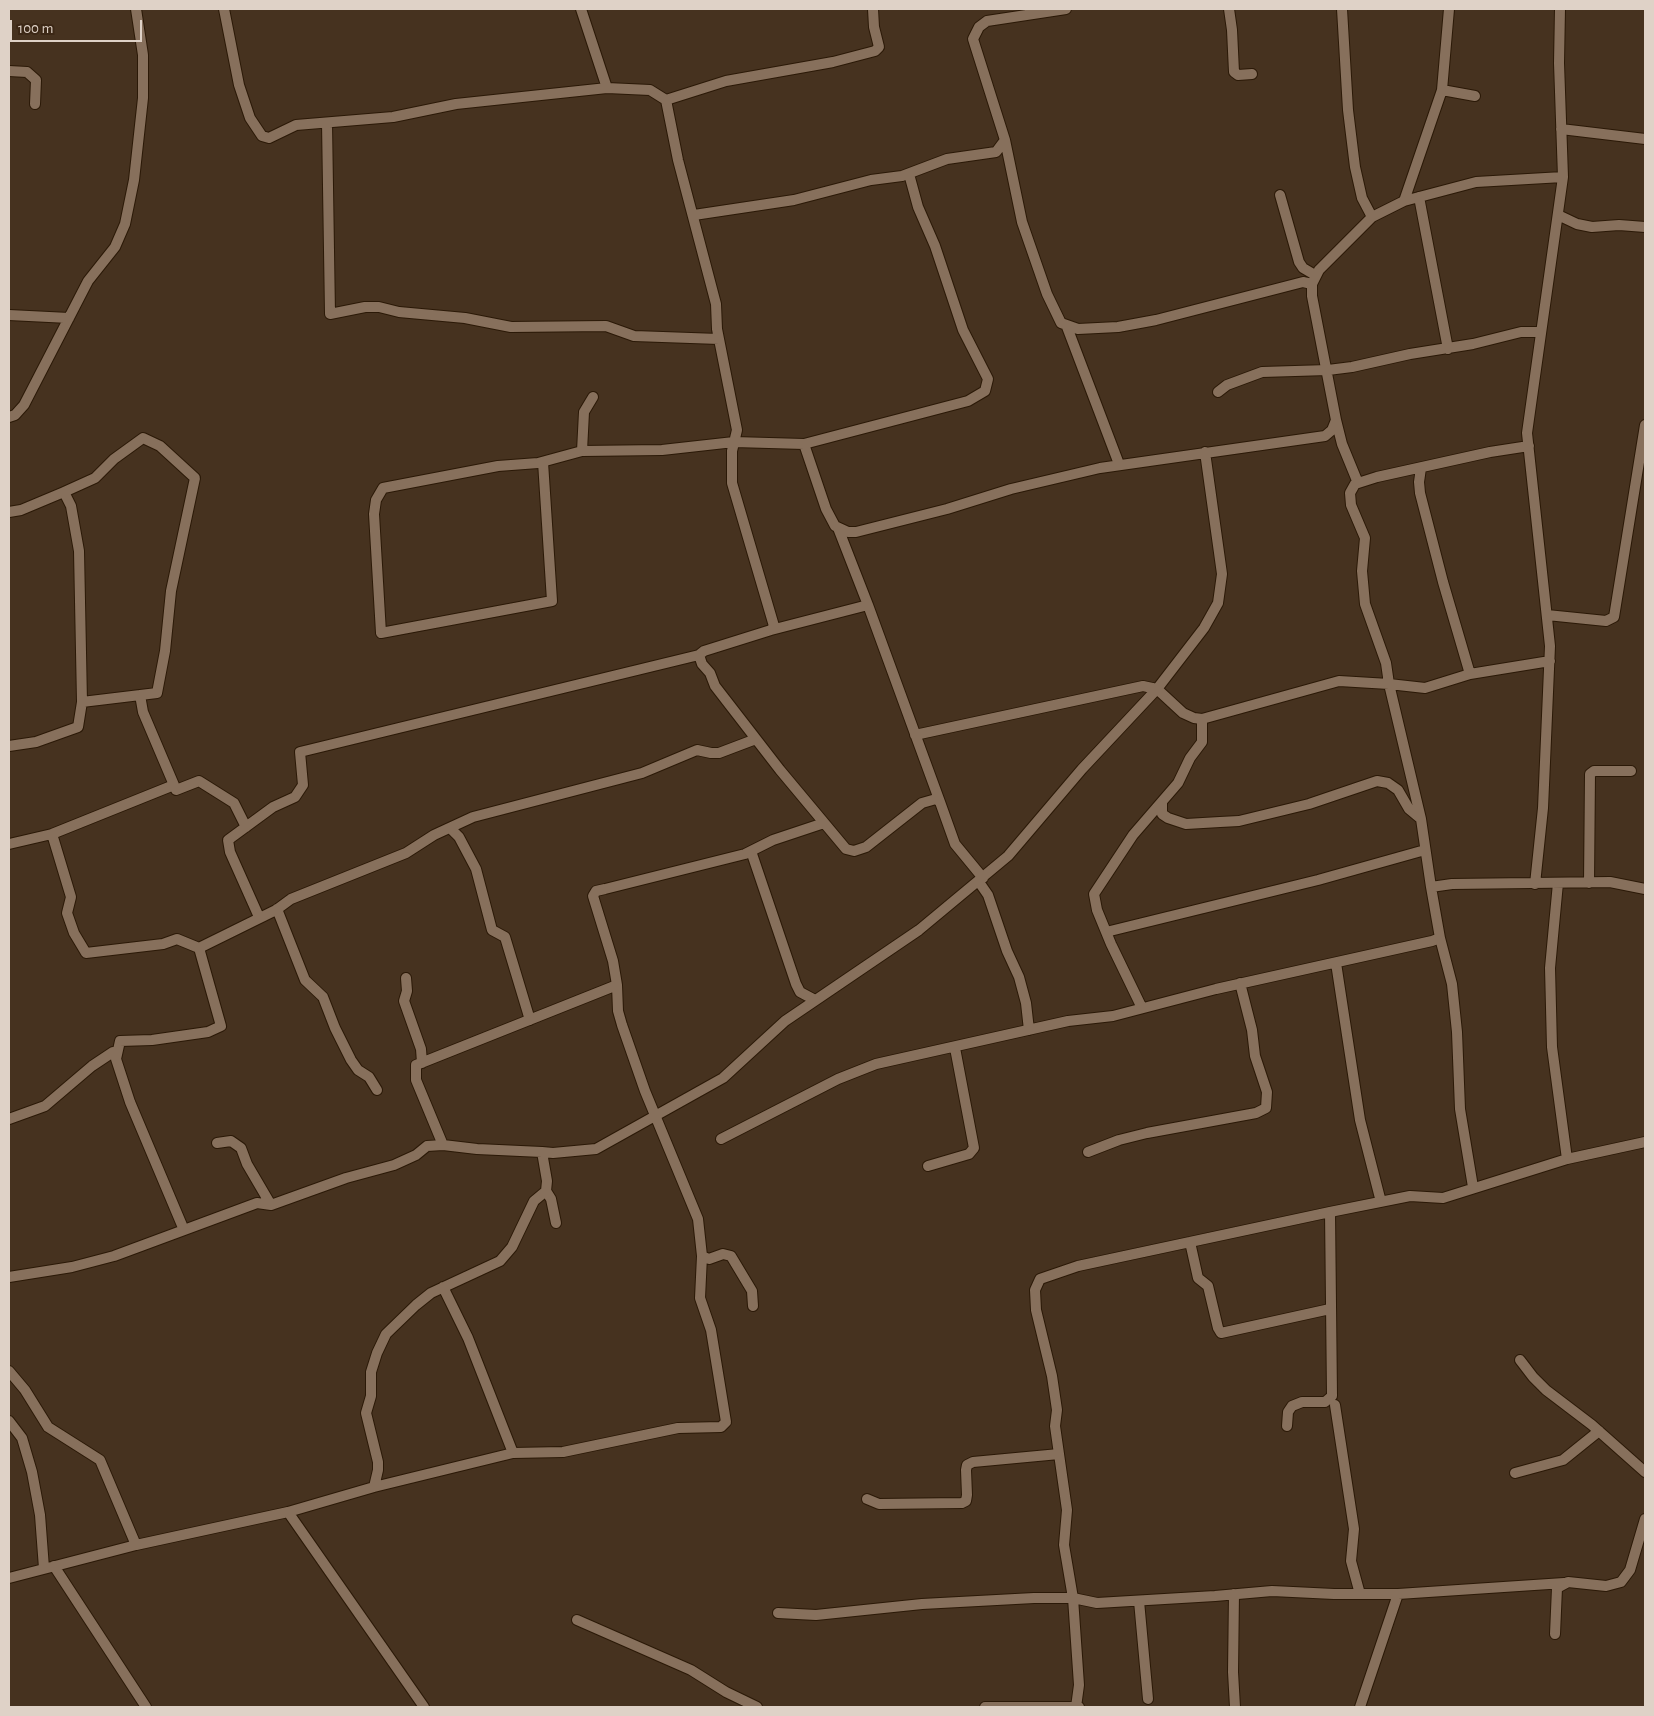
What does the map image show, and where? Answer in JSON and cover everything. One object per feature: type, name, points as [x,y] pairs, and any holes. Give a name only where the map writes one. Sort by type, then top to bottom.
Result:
[{"type":"street","points":[[9,417],[15,415],[24,405],[88,281],[118,241],[129,206],[144,98],[144,55],[136,9]]},
{"type":"street","points":[[224,9],[239,85],[250,118],[262,136],[272,137],[296,125],[393,117],[456,104],[607,88],[650,90],[666,100],[678,160],[716,304],[719,339],[737,430],[734,442],[732,483],[774,626],[772,630]]},
{"type":"street","points":[[580,9],[607,88]]},
{"type":"street","points":[[666,100],[726,81],[834,62],[875,52],[879,47],[874,26],[873,9]]},
{"type":"street","points":[[1066,9],[987,21],[976,30],[974,39],[978,59],[1005,140],[1022,222],[1047,294],[1058,320],[1067,327],[1119,464]]},
{"type":"street","points":[[1229,9],[1234,72],[1238,75],[1252,74]]},
{"type":"street","points":[[1342,9],[1348,110],[1355,167],[1362,198],[1372,217]]},
{"type":"street","points":[[1404,201],[1442,90],[1450,9]]},
{"type":"street","points":[[1535,884],[1543,808],[1550,646],[1527,433],[1563,178],[1560,9]]},
{"type":"street","points":[[9,71],[27,72],[36,80],[35,104]]},
{"type":"street","points":[[1442,90],[1475,96]]},
{"type":"street","points":[[326,122],[330,314],[365,307],[379,307],[399,312],[465,318],[510,327],[606,326],[634,336],[719,339]]},
{"type":"street","points":[[1561,129],[1645,139]]},
{"type":"street","points":[[694,215],[794,200],[871,180],[909,174],[947,159],[996,152],[1005,140]]},
{"type":"street","points":[[996,152],[1011,170]]},
{"type":"street","points":[[543,462],[552,601],[380,633],[374,514],[376,500],[383,488],[498,466],[543,462],[582,451],[662,450],[734,442],[804,444],[968,401],[984,391],[988,384],[963,330],[935,246],[918,207],[909,174]]},
{"type":"street","points":[[1067,327],[1085,329],[1156,320],[1313,279],[1372,217],[1404,201],[1476,182],[1563,178]]},
{"type":"street","points":[[1280,195],[1299,262],[1313,279],[1314,317],[1328,370],[1336,420],[1342,444],[1358,483]]},
{"type":"street","points":[[1419,197],[1448,349]]},
{"type":"street","points":[[1558,215],[1577,224],[1592,227],[1619,225],[1645,227]]},
{"type":"street","points":[[9,315],[69,318]]},
{"type":"street","points":[[1218,392],[1227,385],[1262,372],[1328,370],[1448,349],[1521,332],[1541,332]]},
{"type":"street","points":[[582,451],[584,412],[593,397]]},
{"type":"street","points":[[1325,436],[1332,430],[1336,420]]},
{"type":"street","points":[[1547,615],[1606,621],[1614,618],[1645,425]]},
{"type":"street","points":[[838,528],[856,532],[883,526],[1011,489],[1119,464],[1325,436],[1342,444]]},
{"type":"street","points":[[9,512],[21,510],[39,500],[64,492],[95,478],[114,459],[143,438],[160,446],[196,478],[170,591],[165,651],[157,693],[82,702]]},
{"type":"street","points":[[804,444],[826,509],[838,528],[868,605],[956,844],[981,880],[988,895],[1007,951],[1019,977],[1026,1003],[1029,1030]]},
{"type":"street","points":[[1473,1187],[1460,1109],[1457,1032],[1452,984],[1440,938],[1421,819],[1386,663],[1365,604],[1362,571],[1365,538],[1350,498],[1353,486],[1358,483],[1490,452],[1529,446]]},
{"type":"street","points":[[9,1277],[72,1267],[114,1256],[257,1203],[271,1205],[337,1181],[394,1165],[416,1155],[427,1146],[443,1145],[477,1149],[554,1153],[596,1148],[723,1078],[786,1021],[919,930],[1008,856],[1082,769],[1157,689],[1204,628],[1218,603],[1222,574],[1205,452]]},
{"type":"street","points":[[1421,468],[1420,493],[1443,582],[1470,674]]},
{"type":"street","points":[[9,746],[36,742],[78,727],[82,702],[79,551],[72,512],[64,492]]},
{"type":"street","points":[[258,917],[230,852],[228,840],[273,807],[295,797],[303,785],[300,752],[699,655],[713,646],[868,605]]},
{"type":"street","points":[[699,655],[715,686],[842,845],[854,851],[866,846],[922,803],[933,799],[940,802]]},
{"type":"street","points":[[915,735],[1054,707],[1143,686],[1157,689],[1183,713],[1202,719],[1339,681],[1425,688],[1470,674],[1550,661]]},
{"type":"street","points":[[140,695],[143,712],[176,790],[199,781],[234,803],[246,827]]},
{"type":"street","points":[[1146,700],[1168,699]]},
{"type":"street","points":[[1142,1008],[1106,932],[1097,910],[1094,894],[1133,835],[1178,783],[1190,758],[1200,746],[1203,738],[1202,719]]},
{"type":"street","points":[[52,834],[71,897],[67,913],[74,933],[86,953],[163,944],[177,939],[199,948],[314,888],[406,853],[434,835],[473,817],[642,773],[696,750],[711,753],[719,752],[756,739]]},
{"type":"street","points":[[1589,883],[1590,774],[1594,771],[1631,771]]},
{"type":"street","points":[[1162,803],[1164,816],[1186,824],[1230,822],[1309,804],[1377,781],[1388,783],[1398,790],[1409,808],[1421,819]]},
{"type":"street","points":[[9,844],[52,834],[174,786]]},
{"type":"street","points":[[9,1578],[136,1545],[288,1512],[374,1487],[513,1453],[563,1452],[678,1428],[721,1427],[726,1422],[711,1330],[700,1298],[702,1256],[696,1211],[657,1114],[645,1090],[622,1024],[618,1011],[618,985],[594,899],[596,892],[751,852],[774,840],[824,823]]},
{"type":"street","points":[[450,828],[459,837],[476,869],[492,930],[505,937],[530,1020]]},
{"type":"street","points":[[1106,932],[1318,880],[1426,850]]},
{"type":"street","points":[[751,852],[796,984],[800,992],[815,1000]]},
{"type":"street","points":[[1558,883],[1550,968],[1552,1047],[1567,1159]]},
{"type":"street","points":[[1431,887],[1452,884],[1618,883],[1645,889]]},
{"type":"street","points":[[278,908],[304,980],[323,997],[334,1028],[350,1060],[358,1070],[369,1077],[378,1090]]},
{"type":"street","points":[[721,1139],[838,1079],[876,1064],[955,1048],[968,1043],[1068,1021],[1113,1016],[1240,984],[1374,955],[1440,938]]},
{"type":"street","points":[[184,1230],[130,1102],[116,1060],[120,1040],[152,1040],[208,1032],[221,1026],[199,948]]},
{"type":"street","points":[[1336,963],[1360,1120],[1381,1202]]},
{"type":"street","points":[[406,978],[407,991],[404,1001],[421,1049],[422,1063]]},
{"type":"street","points":[[1088,1152],[1119,1140],[1147,1133],[1256,1113],[1266,1108],[1267,1092],[1255,1056],[1240,984]]},
{"type":"street","points":[[443,1145],[416,1080],[416,1066],[590,994],[618,985]]},
{"type":"street","points":[[928,1166],[968,1154],[974,1148],[955,1048]]},
{"type":"street","points":[[9,1119],[45,1106],[92,1066],[113,1052],[117,1053]]},
{"type":"street","points":[[217,1143],[231,1141],[241,1148],[247,1164],[271,1205]]},
{"type":"street","points":[[985,1707],[1077,1707],[1079,1685],[1074,1598],[1064,1545],[1066,1510],[1055,1426],[1057,1410],[1052,1376],[1036,1310],[1035,1290],[1040,1279],[1078,1266],[1330,1212],[1410,1196],[1443,1198],[1567,1159],[1645,1142]]},
{"type":"street","points":[[542,1152],[547,1181],[546,1191],[551,1199],[556,1223]]},
{"type":"street","points":[[374,1487],[377,1478],[378,1462],[366,1413],[370,1396],[371,1372],[376,1353],[386,1334],[431,1293],[500,1261],[512,1247],[534,1201],[546,1191]]},
{"type":"street","points":[[1287,1426],[1288,1412],[1292,1406],[1302,1402],[1321,1403],[1331,1398],[1330,1212]]},
{"type":"street","points":[[1190,1242],[1198,1278],[1208,1286],[1218,1328],[1221,1332],[1330,1309]]},
{"type":"street","points":[[702,1256],[709,1258],[723,1254],[731,1256],[752,1291],[753,1306]]},
{"type":"street","points":[[443,1287],[468,1338],[513,1453]]},
{"type":"street","points":[[1520,1360],[1546,1390],[1599,1431],[1645,1472]]},
{"type":"street","points":[[9,1371],[25,1390],[48,1427],[100,1460],[136,1545]]},
{"type":"street","points":[[1335,1405],[1354,1529],[1351,1561],[1360,1594]]},
{"type":"street","points":[[9,1420],[22,1438],[32,1472],[49,1567],[146,1707]]},
{"type":"street","points":[[1515,1473],[1563,1460],[1599,1431]]},
{"type":"street","points":[[867,1499],[879,1504],[962,1503],[966,1500],[967,1495],[966,1470],[968,1465],[973,1462],[1059,1454]]},
{"type":"street","points":[[288,1512],[424,1707]]},
{"type":"street","points":[[778,1613],[816,1615],[922,1604],[1074,1598],[1097,1603],[1140,1601],[1272,1590],[1398,1594],[1568,1582],[1606,1586],[1621,1582],[1630,1570],[1645,1519]]},
{"type":"street","points":[[1555,1634],[1556,1592],[1564,1583]]},
{"type":"street","points":[[1234,1594],[1235,1707]]},
{"type":"street","points":[[1360,1707],[1398,1594]]},
{"type":"street","points":[[1140,1601],[1148,1698]]},
{"type":"street","points":[[577,1620],[691,1670],[726,1692],[757,1707]]}]
